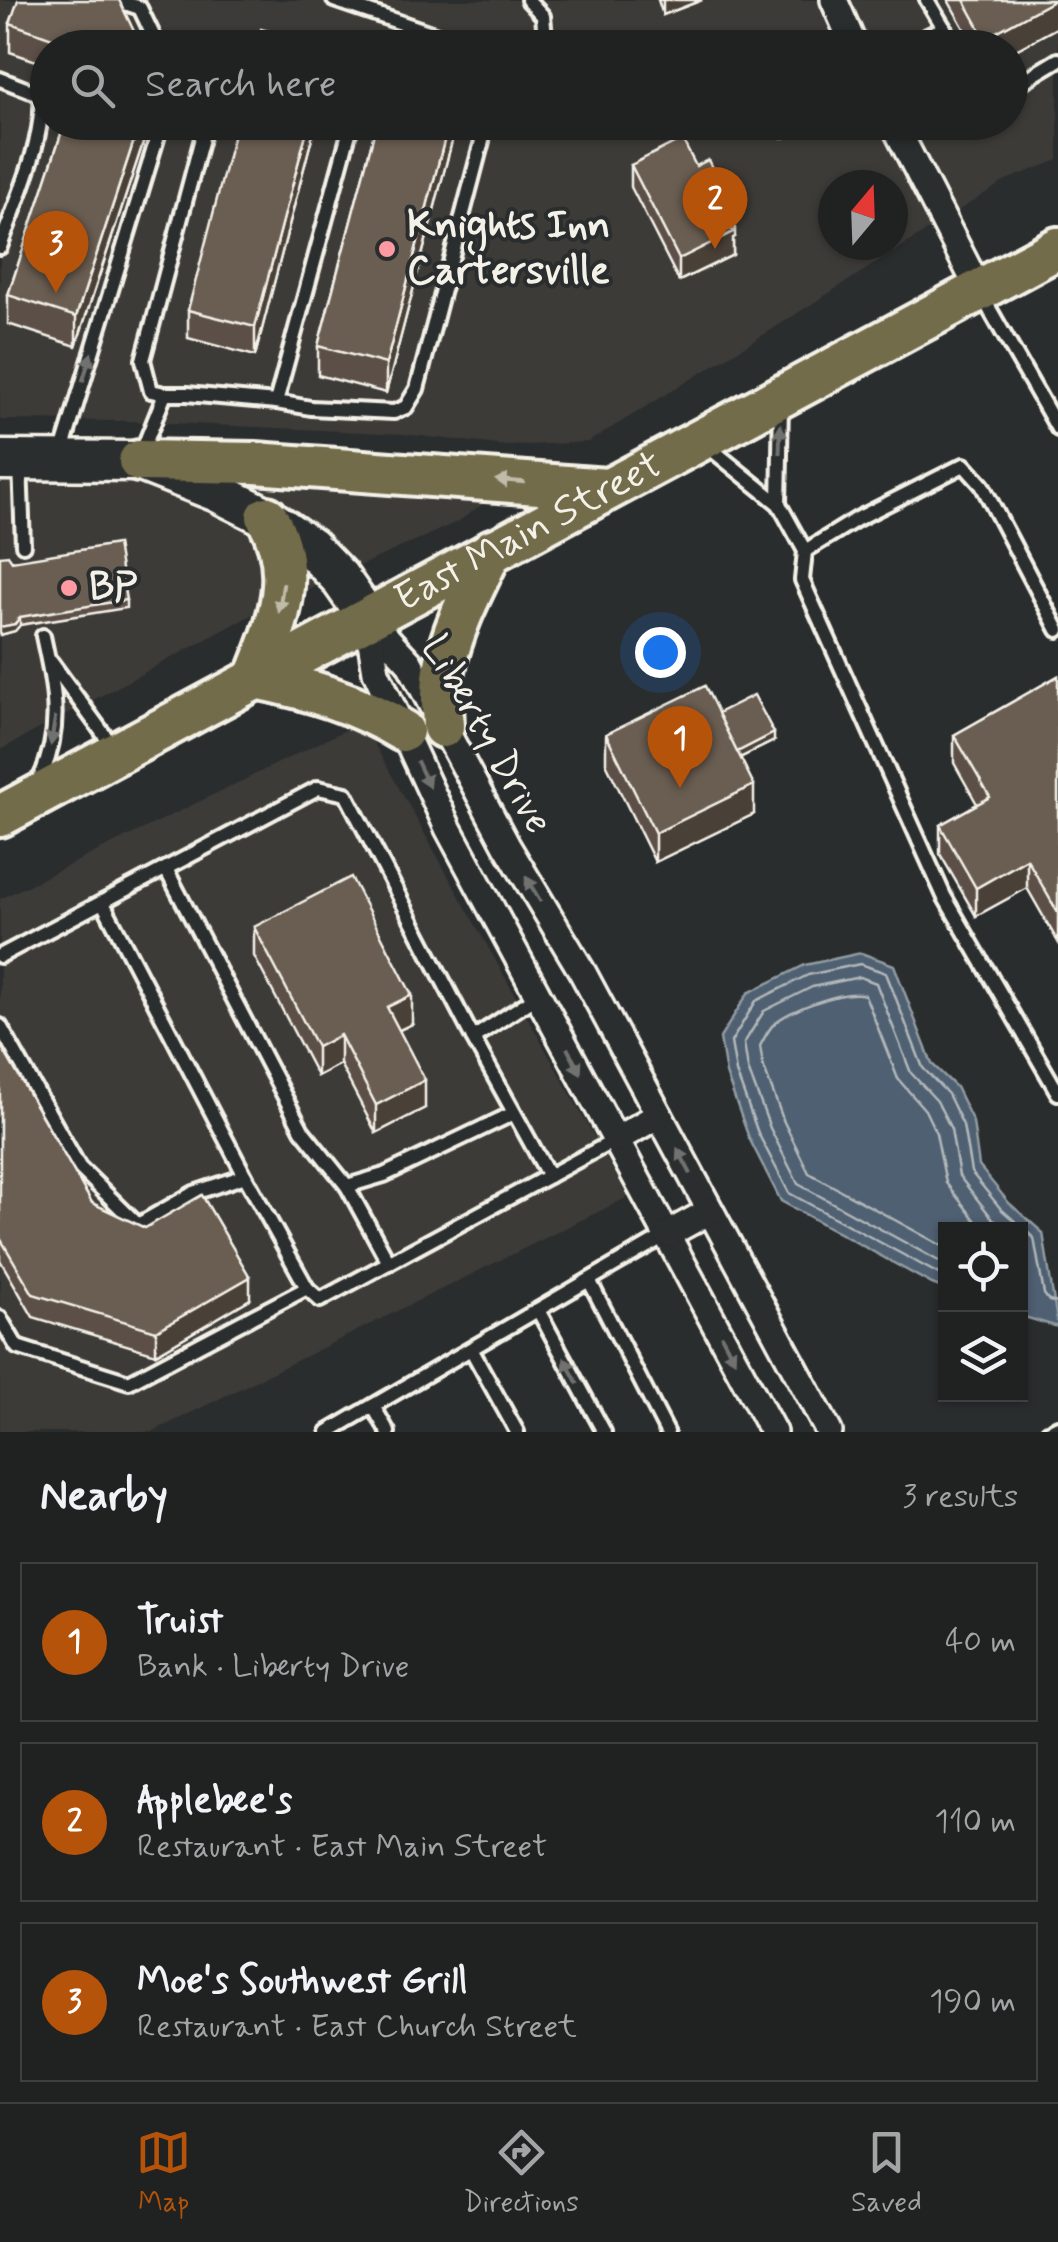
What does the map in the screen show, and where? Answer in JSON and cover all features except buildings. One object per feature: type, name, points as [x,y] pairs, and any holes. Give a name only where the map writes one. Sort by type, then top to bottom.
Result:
[{"type":"main road","name":"East Main Street","points":[[15,808],[1058,248]]},
{"type":"main road","points":[[10,460],[255,462],[607,489]]},
{"type":"main road","points":[[139,462],[216,491],[300,539],[340,577],[367,617]]},
{"type":"main road","points":[[267,518],[281,547],[284,575],[278,616],[256,678],[290,684],[359,706],[403,731]]},
{"type":"main road","points":[[443,727],[444,671],[451,644],[492,550]]},
{"type":"street","points":[[834,0],[847,30]]},
{"type":"street","points":[[903,140],[979,290]]},
{"type":"street","name":"Liberty Drive","points":[[367,617],[409,662],[506,846],[583,973],[829,1432]]},
{"type":"street","name":"Liberty Drive","points":[[367,617],[376,672],[448,828],[773,1432]]},
{"type":"street","points":[[617,1140],[659,1115]]},
{"type":"street","points":[[668,1234],[710,1210]]},
{"type":"lane","points":[[116,0],[140,8],[150,30]]},
{"type":"lane","points":[[334,0],[422,30]]},
{"type":"lane","points":[[528,0],[543,16],[544,30]]},
{"type":"lane","points":[[927,0],[944,28],[940,30]]},
{"type":"lane","points":[[1028,79],[1058,60]]},
{"type":"lane","points":[[0,80],[30,91]]},
{"type":"lane","points":[[0,247],[36,140]]},
{"type":"lane","points":[[59,460],[157,140]]},
{"type":"lane","points":[[201,140],[143,360],[151,391],[311,408],[394,412],[406,407],[417,390],[482,141]]},
{"type":"lane","points":[[276,402],[347,140]]},
{"type":"lane","points":[[979,290],[1053,408],[1058,430]]},
{"type":"lane","points":[[139,462],[165,394]]},
{"type":"lane","points":[[779,504],[782,396]]},
{"type":"lane","points":[[699,440],[779,504],[805,551],[802,580],[944,896],[1058,1093]]},
{"type":"lane","points":[[10,460],[24,545]]},
{"type":"lane","points":[[805,551],[856,519],[964,465],[982,485],[1058,630]]},
{"type":"lane","points":[[15,808],[43,773],[54,728],[56,694],[43,636]]},
{"type":"lane","points":[[48,658],[117,753]]},
{"type":"lane","points":[[0,956],[318,788],[346,794],[472,1038],[549,1176]]},
{"type":"lane","points":[[166,869],[302,1130],[347,1186],[388,1262]]},
{"type":"lane","points":[[103,902],[306,1288],[320,1300],[617,1140]]},
{"type":"lane","points":[[472,1038],[539,995]]},
{"type":"lane","points":[[0,1026],[79,1167],[138,1225],[194,1193],[246,1176]]},
{"type":"lane","points":[[347,1186],[384,1175],[514,1114]]},
{"type":"lane","points":[[328,1432],[668,1234]]},
{"type":"lane","points":[[589,1280],[668,1432]]},
{"type":"lane","points":[[0,1318],[17,1346],[129,1382],[306,1288]]},
{"type":"lane","points":[[538,1310],[604,1432]]},
{"type":"lane","points":[[471,1348],[516,1432]]},
{"type":"lane","points":[[372,1406],[388,1432]]},
{"type":"lane","points":[[1048,1432],[1058,1427]]},
{"type":"shaded area","points":[[0,0],[1058,0],[1058,160],[1006,180],[908,243],[908,170],[818,170],[818,260],[881,260],[588,442],[507,446],[404,434],[130,421],[0,420]]},
{"type":"shaded area","points":[[0,469],[497,494],[459,521],[255,613],[0,750]]},
{"type":"shaded area","points":[[362,722],[628,1197],[152,1432],[0,1432],[0,899]]},
{"type":"water","points":[[861,953],[894,965],[932,1064],[956,1087],[973,1122],[979,1166],[1009,1203],[1043,1233],[1058,1327],[1028,1318],[1028,1222],[938,1222],[938,1286],[781,1201],[749,1138],[726,1074],[720,1038],[748,993],[805,965]]},
{"type":"place","name":"Knights Inn Cartersville","points":[[387,249]]},
{"type":"place","name":"Applebee's","points":[[715,249]]},
{"type":"place","name":"Moe's Southwest Grill","points":[[56,293]]},
{"type":"place","name":"BP","points":[[69,588]]},
{"type":"place","name":"Truist","points":[[680,788]]}]
